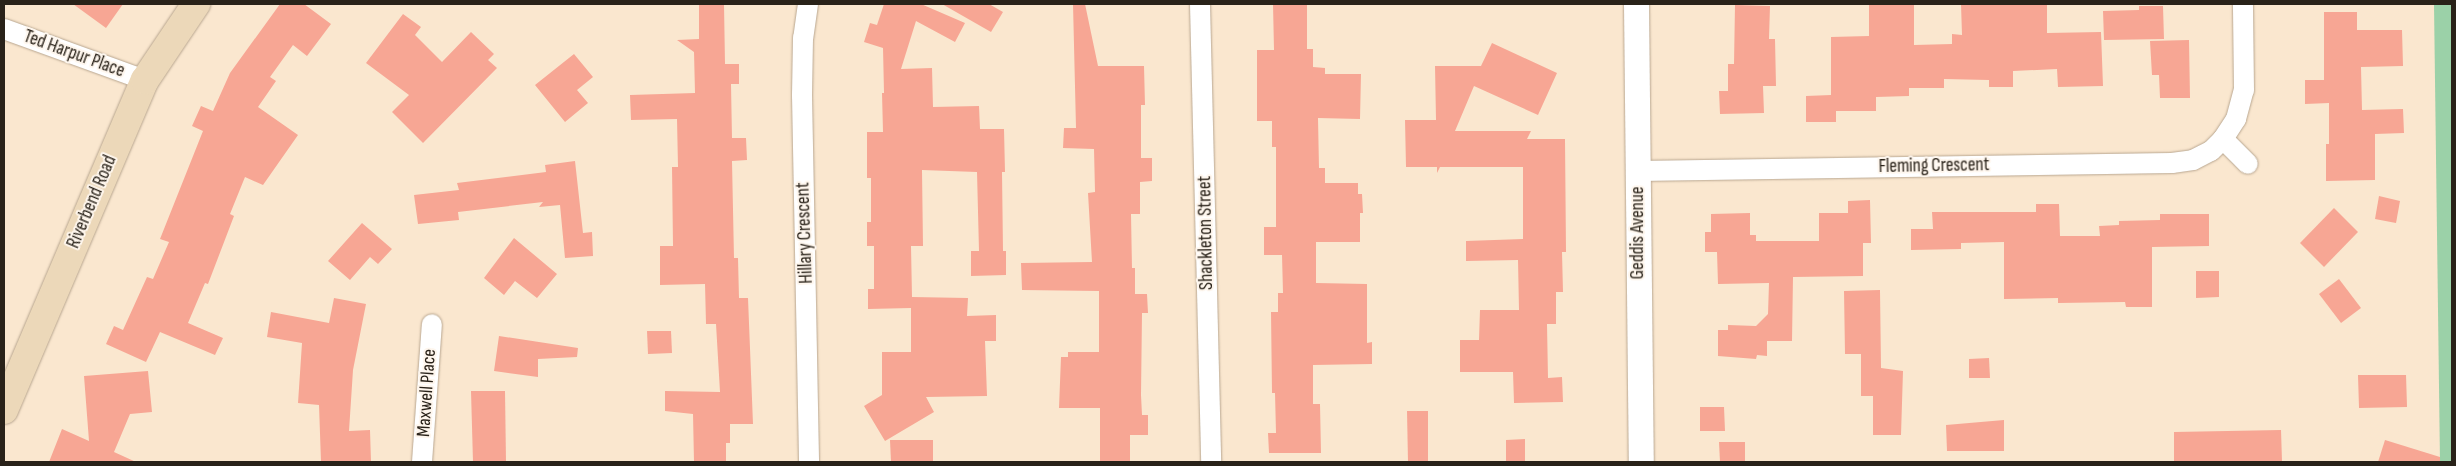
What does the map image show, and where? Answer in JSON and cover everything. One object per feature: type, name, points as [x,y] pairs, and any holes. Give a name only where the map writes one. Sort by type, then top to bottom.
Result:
[{"type":"main road","name":"Riverbend Road","points":[[4,410],[145,80],[196,4]]},
{"type":"street","name":"Hillary Crescent","points":[[808,4],[802,38],[802,104],[809,462]]},
{"type":"street","name":"Shackleton Street","points":[[1200,4],[1211,462]]},
{"type":"street","name":"Geddis Avenue","points":[[1636,4],[1641,462]]},
{"type":"street","name":"Fleming Crescent","points":[[1638,171],[2172,163],[2192,160],[2211,151],[2236,119],[2244,90],[2243,4]]},
{"type":"street","name":"Ted Harpur Place","points":[[4,29],[145,80]]},
{"type":"street","points":[[2222,139],[2248,164]]},
{"type":"street","name":"Maxwell Place","points":[[422,462],[432,324]]},
{"type":"green space","points":[[2434,4],[2452,4],[2452,462],[2440,462]]},
{"type":"building","points":[[73,4],[123,4],[106,28]]},
{"type":"building","points":[[280,4],[304,4],[331,24],[307,56],[293,45],[270,77],[276,81],[258,107],[298,135],[263,185],[245,177],[230,214],[234,216],[208,284],[205,283],[188,323],[223,338],[215,355],[160,332],[146,362],[106,344],[114,326],[123,330],[147,277],[153,279],[169,242],[160,239],[203,131],[192,126],[201,106],[213,111],[230,73]]},
{"type":"building","points":[[699,4],[724,4],[725,64],[739,64],[739,84],[731,84],[732,138],[746,138],[747,160],[732,161],[734,258],[738,258],[739,298],[748,298],[753,424],[730,424],[730,443],[726,443],[726,462],[694,462],[693,414],[665,411],[665,391],[720,392],[716,324],[706,324],[705,284],[660,285],[660,246],[673,246],[672,167],[678,167],[677,119],[631,120],[630,95],[695,93],[694,52],[677,40],[699,39]]},
{"type":"building","points":[[884,4],[921,4],[965,23],[955,42],[916,21],[901,69],[932,68],[933,107],[979,106],[980,129],[1004,129],[1005,172],[1002,172],[1003,251],[1006,251],[1006,275],[971,276],[971,251],[979,251],[977,172],[922,170],[923,246],[911,246],[912,297],[968,298],[967,316],[996,315],[996,341],[985,341],[987,396],[926,397],[934,412],[885,441],[864,406],[882,395],[882,352],[911,352],[911,308],[868,309],[868,289],[874,289],[874,246],[867,246],[867,222],[871,222],[871,178],[867,178],[867,132],[883,132],[882,93],[884,93],[883,48],[864,42],[870,23],[877,25]]},
{"type":"building","points":[[942,4],[989,4],[1003,12],[991,32]]},
{"type":"building","points":[[1073,4],[1085,4],[1098,66],[1144,66],[1145,105],[1141,105],[1141,158],[1152,158],[1152,181],[1140,182],[1140,214],[1131,214],[1132,268],[1135,268],[1135,294],[1147,294],[1148,313],[1142,313],[1141,395],[1142,415],[1148,415],[1148,435],[1130,435],[1130,462],[1100,462],[1100,408],[1059,408],[1061,357],[1068,357],[1068,352],[1099,352],[1099,291],[1022,290],[1021,263],[1092,262],[1088,193],[1095,192],[1094,149],[1063,148],[1064,128],[1076,128]]},
{"type":"building","points":[[1273,4],[1307,4],[1307,49],[1313,49],[1313,67],[1325,68],[1325,74],[1361,74],[1360,119],[1318,118],[1319,168],[1325,168],[1325,183],[1358,183],[1358,194],[1362,194],[1363,213],[1360,213],[1360,242],[1316,242],[1316,283],[1367,284],[1367,343],[1372,342],[1372,364],[1313,365],[1313,404],[1320,404],[1321,453],[1269,453],[1268,433],[1276,433],[1275,393],[1272,393],[1271,312],[1278,312],[1278,293],[1283,293],[1282,255],[1264,255],[1264,227],[1276,227],[1276,147],[1272,147],[1272,121],[1257,121],[1257,50],[1274,50]]},
{"type":"building","points":[[1869,4],[1914,4],[1914,45],[1952,44],[1952,34],[1962,35],[1961,4],[2047,4],[2047,33],[2101,32],[2103,86],[2058,87],[2057,69],[2013,71],[2013,87],[1989,87],[1989,80],[1944,79],[1944,88],[1909,88],[1909,96],[1876,97],[1876,111],[1836,111],[1836,122],[1806,122],[1806,96],[1831,95],[1831,37],[1869,36]]},
{"type":"building","points":[[1735,5],[1770,6],[1769,39],[1775,39],[1776,86],[1763,86],[1764,113],[1720,114],[1719,91],[1728,91],[1728,64],[1734,64]]},
{"type":"building","points":[[2139,6],[2163,6],[2164,39],[2104,40],[2103,11],[2139,10]]},
{"type":"building","points":[[2324,12],[2357,12],[2357,30],[2402,30],[2403,66],[2361,67],[2362,110],[2403,109],[2404,133],[2375,134],[2375,180],[2326,181],[2326,144],[2329,144],[2329,103],[2305,104],[2305,80],[2324,80]]},
{"type":"building","points":[[403,14],[421,27],[415,35],[442,62],[471,32],[494,54],[488,60],[497,68],[423,143],[392,112],[409,95],[366,63]]},
{"type":"building","points":[[2189,40],[2190,98],[2160,98],[2159,75],[2152,75],[2150,41]]},
{"type":"building","points":[[1492,43],[1557,73],[1538,115],[1474,86],[1455,131],[1531,131],[1527,139],[1565,139],[1566,252],[1562,252],[1563,292],[1556,292],[1556,324],[1547,324],[1548,378],[1562,377],[1563,402],[1514,403],[1513,372],[1460,372],[1460,340],[1479,340],[1480,310],[1519,310],[1518,260],[1466,261],[1466,241],[1523,239],[1523,167],[1440,167],[1437,173],[1437,167],[1406,167],[1405,120],[1436,120],[1435,66],[1481,66]]},
{"type":"building","points":[[574,54],[593,77],[577,90],[588,103],[565,122],[535,85]]},
{"type":"building","points":[[575,161],[583,233],[592,232],[593,256],[565,258],[560,205],[539,207],[543,202],[458,212],[459,220],[418,224],[414,195],[459,190],[457,183],[546,172],[545,165]]},
{"type":"building","points":[[2379,196],[2400,201],[2396,223],[2375,219]]},
{"type":"building","points":[[1870,200],[1871,243],[1863,243],[1863,276],[1793,277],[1792,341],[1767,341],[1767,356],[1757,355],[1756,359],[1718,356],[1718,330],[1728,330],[1728,325],[1756,326],[1768,314],[1769,283],[1718,284],[1717,252],[1705,252],[1705,232],[1711,232],[1711,214],[1750,213],[1750,235],[1756,235],[1756,241],[1819,241],[1819,213],[1848,213],[1848,201]]},
{"type":"building","points":[[2036,204],[2059,204],[2060,236],[2100,236],[2099,226],[2119,225],[2119,221],[2160,220],[2160,214],[2209,214],[2209,246],[2152,247],[2152,307],[2126,307],[2125,302],[2058,303],[2058,298],[2004,299],[2004,242],[1961,243],[1961,249],[1911,250],[1911,229],[1933,229],[1932,212],[2036,212]]},
{"type":"building","points":[[2334,208],[2358,232],[2324,267],[2300,243]]},
{"type":"building","points":[[362,223],[392,249],[378,264],[370,257],[350,280],[328,261]]},
{"type":"building","points":[[514,238],[557,274],[537,298],[515,281],[504,295],[484,278]]},
{"type":"building","points":[[2196,271],[2219,271],[2219,297],[2196,298]]},
{"type":"building","points":[[2339,279],[2361,308],[2341,323],[2319,294]]},
{"type":"building","points":[[1880,290],[1881,368],[1903,371],[1901,435],[1873,435],[1873,396],[1861,396],[1861,354],[1845,354],[1844,291]]},
{"type":"building","points":[[334,298],[366,304],[353,370],[349,431],[370,430],[371,462],[321,462],[319,405],[298,403],[302,343],[267,337],[271,312],[329,323]]},
{"type":"building","points":[[647,331],[671,331],[672,353],[648,354]]},
{"type":"building","points":[[499,336],[578,348],[577,357],[538,359],[538,377],[494,371]]},
{"type":"building","points":[[1989,358],[1990,378],[1969,378],[1969,359]]},
{"type":"building","points":[[148,371],[152,412],[130,414],[114,452],[136,462],[49,462],[62,429],[89,441],[84,376]]},
{"type":"building","points":[[2358,375],[2406,375],[2407,407],[2359,408]]},
{"type":"building","points":[[471,391],[505,391],[506,462],[473,462]]},
{"type":"building","points":[[1700,407],[1724,407],[1725,431],[1700,431]]},
{"type":"building","points":[[1407,411],[1428,411],[1428,462],[1408,462]]},
{"type":"building","points":[[2004,420],[2004,451],[1947,451],[1946,425]]},
{"type":"building","points":[[2281,430],[2282,462],[2174,462],[2174,432]]},
{"type":"building","points":[[1525,439],[1525,462],[1506,462],[1506,440]]},
{"type":"building","points":[[890,440],[933,440],[933,462],[891,462]]},
{"type":"building","points":[[2385,440],[2440,457],[2440,462],[2378,462]]},
{"type":"building","points":[[1719,442],[1745,442],[1745,462],[1720,462]]}]
